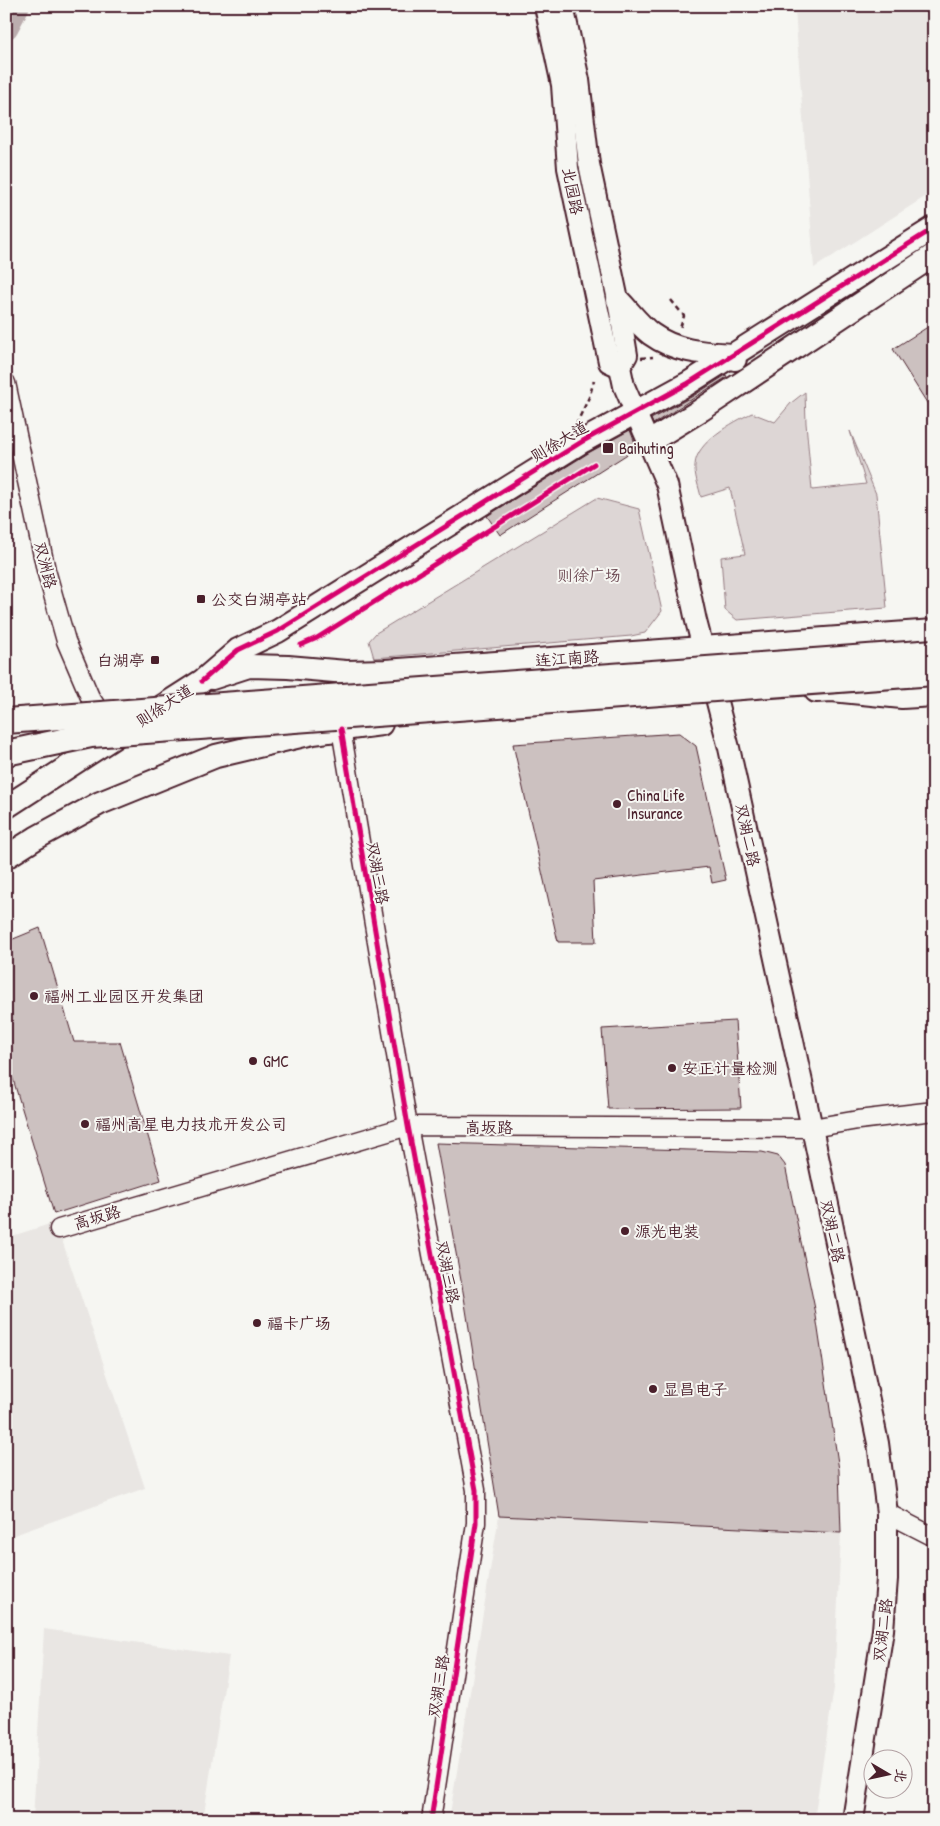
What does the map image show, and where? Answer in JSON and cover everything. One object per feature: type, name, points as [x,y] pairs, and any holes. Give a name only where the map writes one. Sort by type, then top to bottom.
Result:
[{"type":"highway","points":[[6,721],[934,652]]},
{"type":"highway","points":[[6,754],[91,735],[934,673]]},
{"type":"main road","name":"北园路","points":[[545,6],[562,85],[568,168],[609,362],[620,367]]},
{"type":"main road","name":"北园路","points":[[563,6],[579,80],[590,164],[618,300],[627,355],[620,367],[624,386],[667,485],[703,648]]},
{"type":"main road","name":"则徐大道","points":[[6,807],[202,681],[238,650],[278,631],[583,441],[687,384],[934,228]]},
{"type":"main road","points":[[649,442],[748,379],[934,255]]},
{"type":"main road","points":[[597,305],[618,300],[650,332],[673,346],[697,352],[732,355],[748,379]]},
{"type":"main road","name":"连江南路","points":[[202,681],[250,666],[346,672],[385,671],[934,631]]},
{"type":"main road","name":"双湖二路","points":[[703,648],[726,735],[812,1128],[878,1443],[887,1513],[888,1564],[883,1630],[853,1820]]},
{"type":"main road","points":[[6,857],[36,838],[100,803],[216,756],[281,739],[378,724],[832,690],[902,697],[934,695]]},
{"type":"street","name":"双洲路","points":[[6,383],[46,570],[66,642],[90,697],[116,736]]},
{"type":"street","name":"双湖三路","points":[[341,729],[408,1126],[471,1460],[477,1501],[476,1523],[431,1820]]},
{"type":"street","name":"高坂路","points":[[59,1229],[408,1126],[812,1128],[858,1120],[934,1111]]},
{"type":"street","points":[[887,1513],[934,1537]]},
{"type":"path","points":[[671,300],[684,316],[679,331]]},
{"type":"path","points":[[576,425],[590,395],[594,380]]},
{"type":"shaded area","points":[[794,6],[934,6],[934,191],[814,268],[795,10]]},
{"type":"shaded area","points":[[56,1222],[145,1488],[6,1538],[6,1238]]},
{"type":"shaded area","points":[[499,1516],[841,1533],[834,1688],[814,1820],[449,1820]]},
{"type":"shaded area","points":[[44,1629],[229,1656],[203,1820],[33,1820]]},
{"type":"green space","points":[[805,392],[812,490],[866,484],[850,431],[876,494],[887,608],[737,620],[725,610],[721,557],[745,554],[730,488],[701,497],[695,473],[697,457],[708,441],[735,422],[752,413],[775,422],[791,403]]},
{"type":"green space","name":"则徐广场","points":[[597,498],[639,509],[662,611],[645,633],[631,636],[374,658],[369,641],[376,633]]},
{"type":"building","points":[[934,323],[934,414],[893,349]]},
{"type":"building","points":[[726,375],[727,377],[653,424],[651,419]]},
{"type":"building","points":[[630,430],[637,448],[500,535],[487,516],[590,452]]},
{"type":"building","name":"China Life Insurance","points":[[679,733],[696,746],[726,880],[712,883],[709,867],[593,881],[596,942],[558,942],[513,744]]},
{"type":"building","name":"福州高星电力技术开发公司","points":[[40,928],[74,1042],[120,1042],[161,1180],[54,1214],[6,1056],[6,942]]},
{"type":"building","name":"安正计量检测","points":[[735,1021],[741,1108],[608,1109],[602,1029]]},
{"type":"building","points":[[436,1143],[762,1152],[778,1156],[785,1165],[815,1309],[839,1470],[841,1533],[499,1516],[464,1297]]},
{"type":"waterway","points":[[6,27],[17,6]]},
{"type":"cycle path","points":[[202,681],[238,650],[278,631],[583,441],[687,384],[934,228]]},
{"type":"cycle path","points":[[301,645],[317,638],[594,464]]},
{"type":"cycle path","points":[[341,729],[408,1126],[476,1490],[476,1523],[431,1820]]},
{"type":"place","name":"Baihuting","points":[[608,448]]},
{"type":"place","name":"公交白湖亭站","points":[[201,599]]},
{"type":"place","name":"白湖亭","points":[[155,660]]},
{"type":"place","name":"China Life Insurance","points":[[617,804]]},
{"type":"place","name":"福州工业园区开发集团","points":[[34,996]]},
{"type":"place","name":"GMC","points":[[253,1061]]},
{"type":"place","name":"安正计量检测","points":[[672,1068]]},
{"type":"place","name":"福州高星电力技术开发公司","points":[[85,1124]]},
{"type":"place","name":"源光电装","points":[[625,1231]]},
{"type":"place","name":"福卡广场","points":[[257,1323]]},
{"type":"place","name":"显昌电子","points":[[653,1389]]}]
